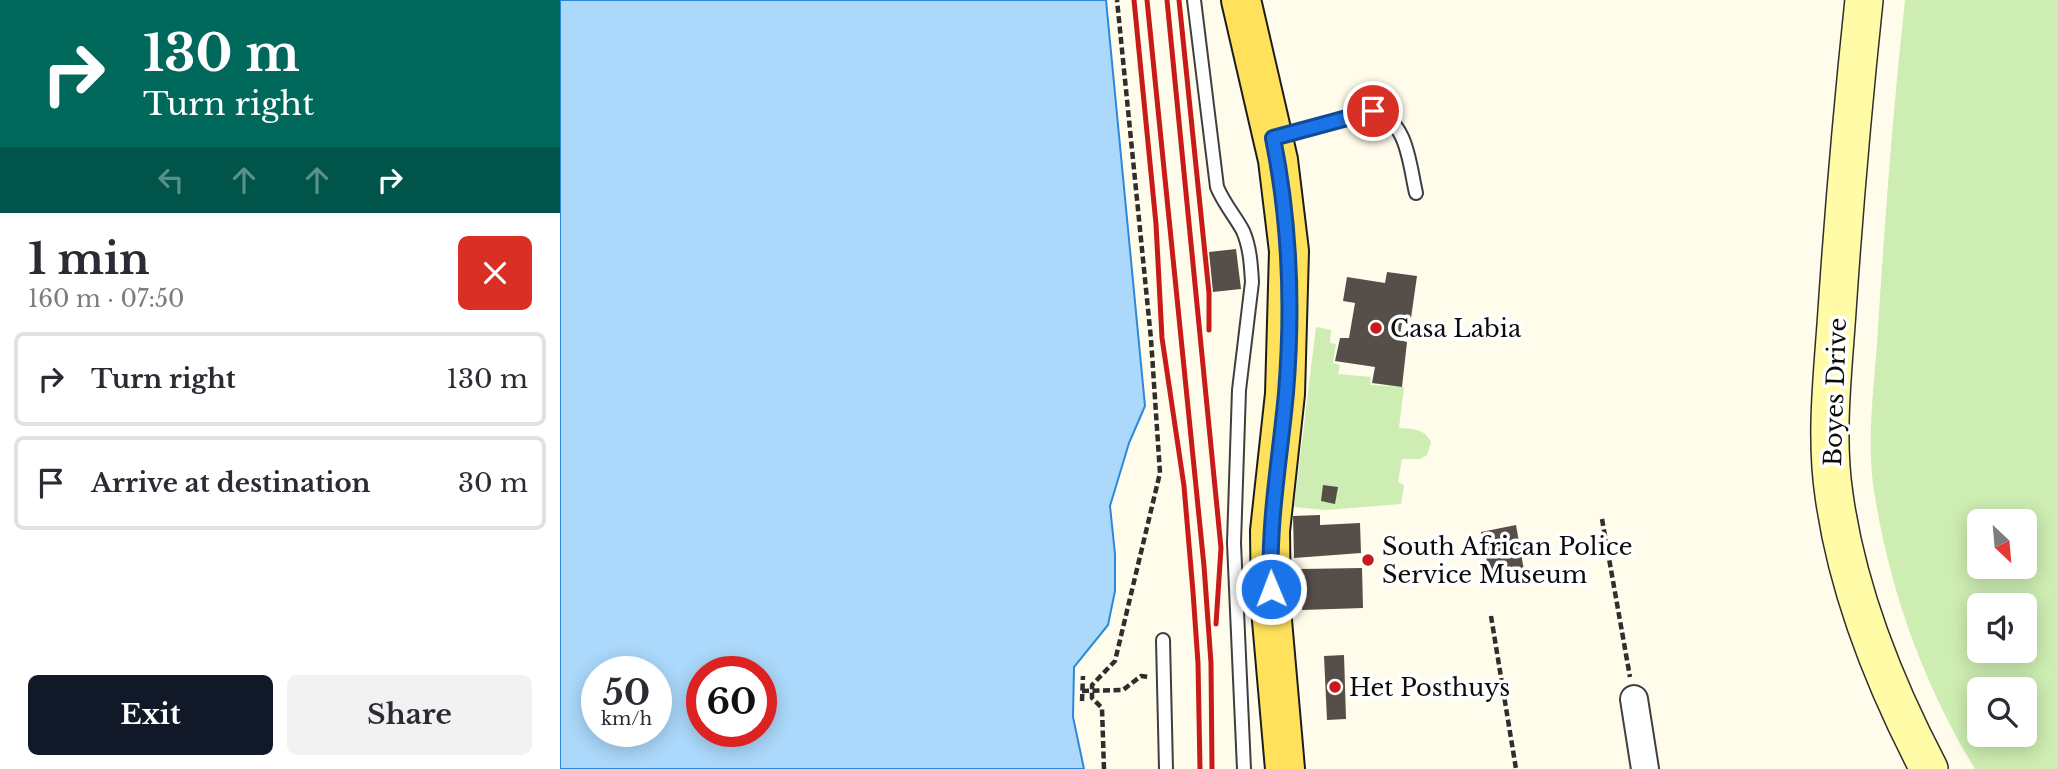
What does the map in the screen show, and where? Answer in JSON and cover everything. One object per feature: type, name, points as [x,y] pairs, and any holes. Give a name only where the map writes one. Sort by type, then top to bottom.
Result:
[{"type":"main road","points":[[1241,0],[1273,138],[1289,251],[1286,394],[1270,531],[1271,609],[1285,769]]},
{"type":"main road","name":"Boyes Drive","points":[[1864,0],[1846,175],[1832,386],[1830,464],[1839,525],[1850,570],[1875,646],[1911,735],[1929,769]]},
{"type":"street","points":[[1634,699],[1645,769]]},
{"type":"lane","points":[[1194,0],[1217,187],[1224,205],[1243,232],[1251,265],[1251,291],[1239,390],[1234,543],[1244,769]]},
{"type":"lane","points":[[1273,138],[1373,111],[1382,114],[1401,132],[1416,193]]},
{"type":"lane","points":[[1163,640],[1166,769]]},
{"type":"path","points":[[1104,769],[1102,708],[1093,698],[1092,685],[1115,661],[1160,472],[1151,340],[1118,0]]},
{"type":"path","points":[[1602,519],[1634,699]]},
{"type":"path","points":[[1491,616],[1516,769]]},
{"type":"path","points":[[1082,691],[1122,690],[1141,676],[1164,681]]},
{"type":"path","points":[[1082,701],[1083,677]]},
{"type":"green space","points":[[1905,0],[2058,0],[2058,769],[1975,769],[1925,672],[1890,569],[1872,476],[1871,434],[1893,123]]},
{"type":"green space","points":[[1316,327],[1331,330],[1330,343],[1336,344],[1333,363],[1340,365],[1338,374],[1371,377],[1370,385],[1404,387],[1399,428],[1421,432],[1431,442],[1427,455],[1420,459],[1402,459],[1398,482],[1404,485],[1401,504],[1326,510],[1294,507]]},
{"type":"water","points":[[560,0],[1106,0],[1145,406],[1129,443],[1110,506],[1115,554],[1115,591],[1108,625],[1074,667],[1073,717],[1084,769],[560,769]]},
{"type":"building","points":[[1236,249],[1241,289],[1213,292],[1209,252]]},
{"type":"building","name":"Casa Labia","points":[[1387,272],[1417,276],[1411,318],[1403,317],[1399,340],[1407,342],[1402,387],[1372,383],[1375,367],[1335,361],[1340,338],[1349,338],[1355,303],[1343,301],[1347,277],[1385,283]]},
{"type":"building","points":[[1323,485],[1338,487],[1335,504],[1321,501]]},
{"type":"building","points":[[1320,515],[1320,525],[1360,523],[1361,553],[1294,558],[1293,516]]},
{"type":"building","points":[[1516,525],[1525,576],[1491,582],[1481,532]]},
{"type":"building","points":[[1362,568],[1363,608],[1302,610],[1301,569]]},
{"type":"building","name":"Het Posthuys","points":[[1344,655],[1346,719],[1327,720],[1324,656]]},
{"type":"railway","points":[[1134,0],[1156,224],[1162,338],[1184,486],[1198,663],[1200,769]]},
{"type":"railway","points":[[1147,0],[1204,566],[1211,663],[1212,769]]},
{"type":"railway","points":[[1167,0],[1221,548],[1216,624]]},
{"type":"railway","points":[[1179,0],[1209,293],[1209,330]]},
{"type":"place","name":"Casa Labia","points":[[1376,328]]},
{"type":"place","name":"South African Police Service Museum","points":[[1368,560]]},
{"type":"place","name":"Het Posthuys","points":[[1335,687]]},
{"type":"route","points":[[1271,589],[1270,531],[1286,394],[1290,302],[1285,209],[1273,138],[1373,111]]}]
